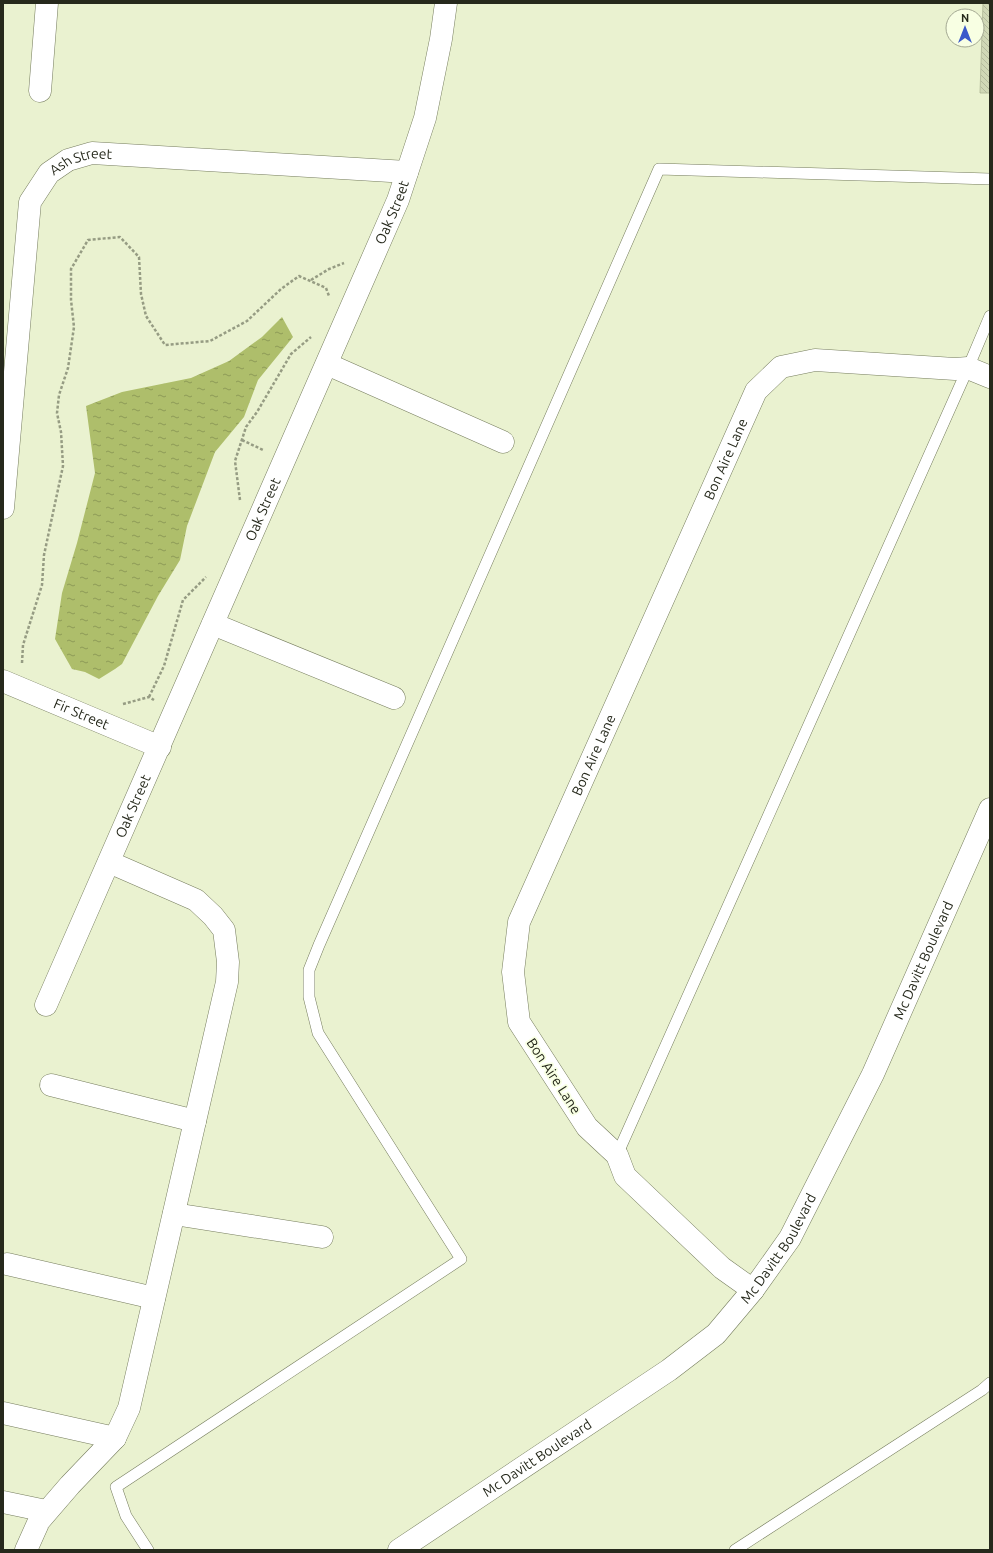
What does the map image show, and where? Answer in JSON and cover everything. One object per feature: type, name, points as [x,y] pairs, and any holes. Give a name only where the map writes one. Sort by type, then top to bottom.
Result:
[{"type":"street","points":[[40,91],[47,3]]},
{"type":"street","name":"Oak Street","points":[[46,1005],[398,200],[425,118],[442,39],[446,3]]},
{"type":"street","name":"Ash Street","points":[[3,508],[30,202],[49,173],[68,160],[92,153],[407,172]]},
{"type":"street","name":"Bon Aire Lane","points":[[753,1290],[722,1268],[625,1176],[618,1155],[587,1127],[520,1022],[513,972],[520,922],[756,391],[781,367],[815,360],[955,369],[968,368],[990,377]]},
{"type":"street","points":[[326,364],[503,442]]},
{"type":"street","points":[[213,624],[394,698]]},
{"type":"street","name":"Fir Street","points":[[3,681],[160,747]]},
{"type":"street","name":"Mc Davitt Boulevard","points":[[399,1550],[670,1370],[716,1334],[753,1290],[790,1238],[873,1074],[990,809]]},
{"type":"street","points":[[26,1550],[39,1520],[115,1438],[129,1408],[227,982],[228,962],[224,930],[213,916],[196,900],[109,862]]},
{"type":"street","points":[[51,1085],[195,1121]]},
{"type":"street","points":[[174,1214],[322,1237]]},
{"type":"street","points":[[7,1264],[154,1298]]},
{"type":"street","points":[[3,1413],[115,1438]]},
{"type":"street","points":[[3,1502],[46,1511]]},
{"type":"lane","points":[[148,1550],[126,1516],[116,1487],[461,1259],[318,1033],[309,998],[309,970],[319,944],[659,169],[990,179]]},
{"type":"lane","points":[[618,1155],[990,316]]},
{"type":"lane","points":[[735,1550],[990,1383]]},
{"type":"path","points":[[27,666],[22,664],[23,645],[42,585],[44,555],[63,466],[61,432],[57,413],[59,395],[68,368],[74,327],[71,300],[71,268],[88,240],[120,237],[139,257],[141,294],[146,316],[165,345],[210,341],[247,321],[280,289],[299,276],[326,288],[332,302]]},
{"type":"path","points":[[311,281],[329,268],[352,260],[371,261]]},
{"type":"path","points":[[240,501],[235,462],[246,427],[257,412],[291,354],[314,335]]},
{"type":"path","points":[[121,705],[149,697],[164,666],[183,600],[209,574]]},
{"type":"path","points":[[149,697],[174,714]]},
{"type":"water","points":[[282,317],[293,337],[258,380],[244,417],[215,452],[187,526],[180,560],[158,596],[122,664],[99,679],[85,672],[72,669],[55,639],[62,593],[77,543],[95,473],[86,406],[122,392],[191,378],[229,361],[262,337]]},
{"type":"building","points":[[983,3],[990,3],[990,93],[980,93],[982,48],[985,48],[985,8],[983,8]]}]
